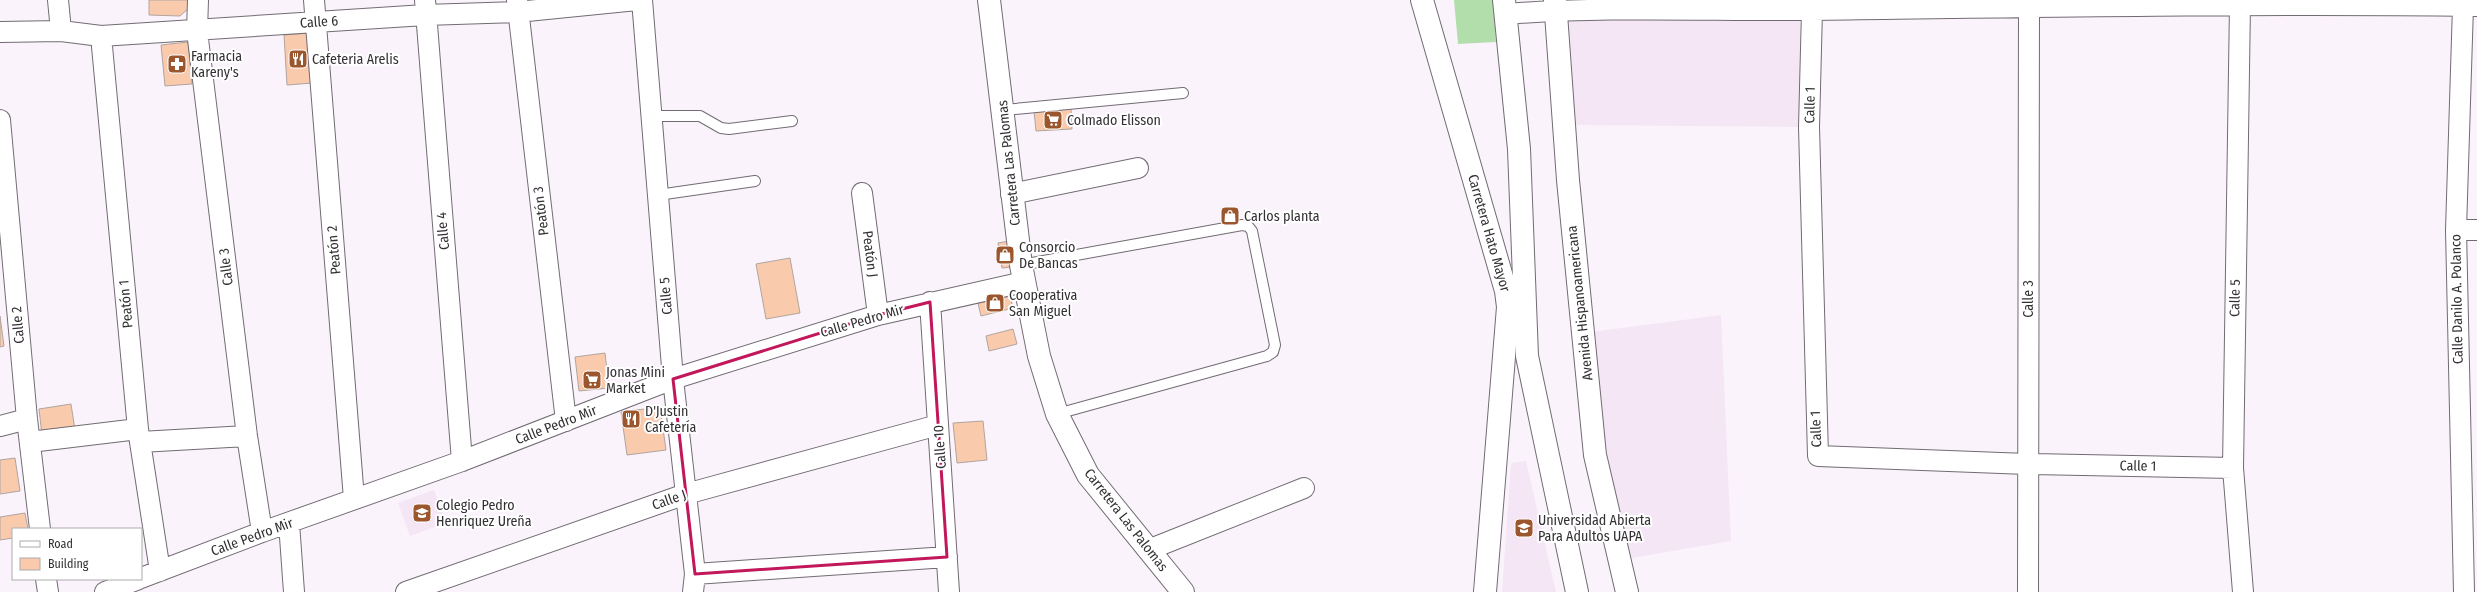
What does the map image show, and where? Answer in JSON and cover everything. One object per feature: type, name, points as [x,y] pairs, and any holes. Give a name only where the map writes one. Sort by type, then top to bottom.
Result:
[{"type":"street","points":[[58,0],[61,30]]},
{"type":"street","name":"Calle 3","points":[[198,0],[197,31],[247,436],[262,532]]},
{"type":"street","name":"Peatón 2","points":[[314,0],[354,499]]},
{"type":"street","name":"Calle 6","points":[[0,32],[61,30],[102,36],[315,23],[425,8],[517,6],[637,0]]},
{"type":"street","name":"Calle 5","points":[[642,0],[673,379],[694,583]]},
{"type":"street","name":"Carretera Las Palomas","points":[[989,0],[1004,110],[1011,194],[1023,274],[1039,356],[1056,414],[1088,475],[1183,592]]},
{"type":"street","name":"Carretera Hato Mayor","points":[[1422,0],[1506,291],[1508,307],[1485,592]]},
{"type":"street","points":[[1577,592],[1527,356],[1519,149],[1505,7],[1556,5],[1812,10],[2240,4],[2470,6]]},
{"type":"street","name":"Calle 5","points":[[2240,4],[2233,468],[2243,592]]},
{"type":"street","name":"Avenida Hispanoamericana","points":[[1556,5],[1568,180],[1595,454],[1627,592]]},
{"type":"street","name":"Peatón 3","points":[[517,6],[566,421]]},
{"type":"street","name":"Calle 3","points":[[2028,592],[2029,6]]},
{"type":"street","name":"Calle Danilo A. Polanco","points":[[2464,592],[2456,230],[2470,6]]},
{"type":"street","name":"Calle 4","points":[[425,8],[462,461]]},
{"type":"street","name":"Calle 1","points":[[1812,10],[1809,127],[1816,452],[1820,458],[2233,468]]},
{"type":"street","name":"Peatón 1","points":[[102,36],[139,436],[160,571]]},
{"type":"street","name":"Calle 2","points":[[0,130],[27,419],[40,528]]},
{"type":"street","points":[[1011,194],[1138,168]]},
{"type":"street","name":"Peatón J","points":[[862,193],[878,315]]},
{"type":"street","points":[[2456,230],[2477,230]]},
{"type":"street","name":"Calle Pedro Mir","points":[[142,578],[262,532],[462,461],[673,379],[878,315],[930,302],[1023,274]]},
{"type":"street","name":"Calle 10","points":[[930,302],[949,592]]},
{"type":"street","points":[[0,426],[27,419]]},
{"type":"street","name":"Calle J","points":[[406,592],[686,494],[938,425]]},
{"type":"street","points":[[30,442],[139,436],[247,436]]},
{"type":"street","points":[[1148,550],[1304,488]]},
{"type":"street","points":[[289,523],[294,592]]},
{"type":"street","points":[[694,583],[947,557]]},
{"type":"street","points":[[46,580],[48,592]]},
{"type":"street","name":"Calle Pedro Mir","points":[[105,592],[137,580]]},
{"type":"lane","points":[[1004,110],[1183,93]]},
{"type":"lane","points":[[651,116],[700,116],[721,128],[729,129],[792,121]]},
{"type":"lane","points":[[658,195],[755,181]]},
{"type":"lane","points":[[1023,274],[1242,225],[1248,226],[1252,231],[1275,345],[1273,352],[1267,356],[1056,414]]},
{"type":"highlighted area","points":[[930,302],[947,557],[695,574],[673,379],[878,315]]},
{"type":"shaded area","points":[[1562,18],[1800,18],[1802,127],[1568,125]]},
{"type":"shaded area","points":[[1721,315],[1731,541],[1620,560],[1583,333]]},
{"type":"shaded area","name":"Universidad Abierta Para Adultos UAPA","points":[[1526,461],[1556,592],[1502,592],[1511,463]]},
{"type":"shaded area","name":"Colegio Pedro Henriquez Ureña","points":[[434,490],[446,523],[410,536],[398,503]]},
{"type":"green space","points":[[1454,0],[1493,0],[1496,42],[1458,44]]},
{"type":"building","points":[[149,0],[189,0],[189,8],[180,16],[149,15]]},
{"type":"building","name":"Cafeteria Arelis","points":[[310,33],[313,83],[287,85],[284,35]]},
{"type":"building","name":"Farmacia Kareny's","points":[[188,42],[192,84],[165,86],[161,45]]},
{"type":"building","name":"Colmado Elisson","points":[[1071,109],[1072,129],[1036,131],[1034,111]]},
{"type":"building","name":"Consorcio De Bancas","points":[[1009,241],[1013,267],[1002,268],[998,243]]},
{"type":"building","points":[[790,258],[800,313],[766,319],[756,264]]},
{"type":"building","name":"Cooperativa San Miguel","points":[[1009,291],[1013,308],[981,316],[977,299]]},
{"type":"building","points":[[0,316],[4,346],[0,347]]},
{"type":"building","points":[[1013,329],[1017,344],[989,351],[986,336]]},
{"type":"building","points":[[605,353],[609,388],[579,391],[575,357]]},
{"type":"building","points":[[71,404],[75,430],[42,435],[39,409]]},
{"type":"building","points":[[660,407],[666,450],[627,455],[621,412]]},
{"type":"building","points":[[983,421],[987,460],[957,463],[953,423]]},
{"type":"building","points":[[15,458],[20,491],[0,494],[0,460]]},
{"type":"building","points":[[25,513],[28,528],[12,528],[12,538],[0,540],[0,517]]},
{"type":"place","name":"Cafeteria Arelis","points":[[298,59]]},
{"type":"place","name":"Farmacia Kareny's","points":[[177,64]]},
{"type":"place","name":"Colmado Elisson","points":[[1053,120]]},
{"type":"place","name":"Carlos planta","points":[[1230,216]]},
{"type":"place","name":"Consorcio De Bancas","points":[[1005,255]]},
{"type":"place","name":"Cooperativa San Miguel","points":[[995,303]]},
{"type":"place","name":"Jonas Mini Market","points":[[592,380]]},
{"type":"place","name":"D'Justin Cafetería","points":[[631,419]]},
{"type":"place","name":"Colegio Pedro Henriquez Ureña","points":[[422,513]]},
{"type":"place","name":"Universidad Abierta Para Adultos UAPA","points":[[1524,528]]}]
